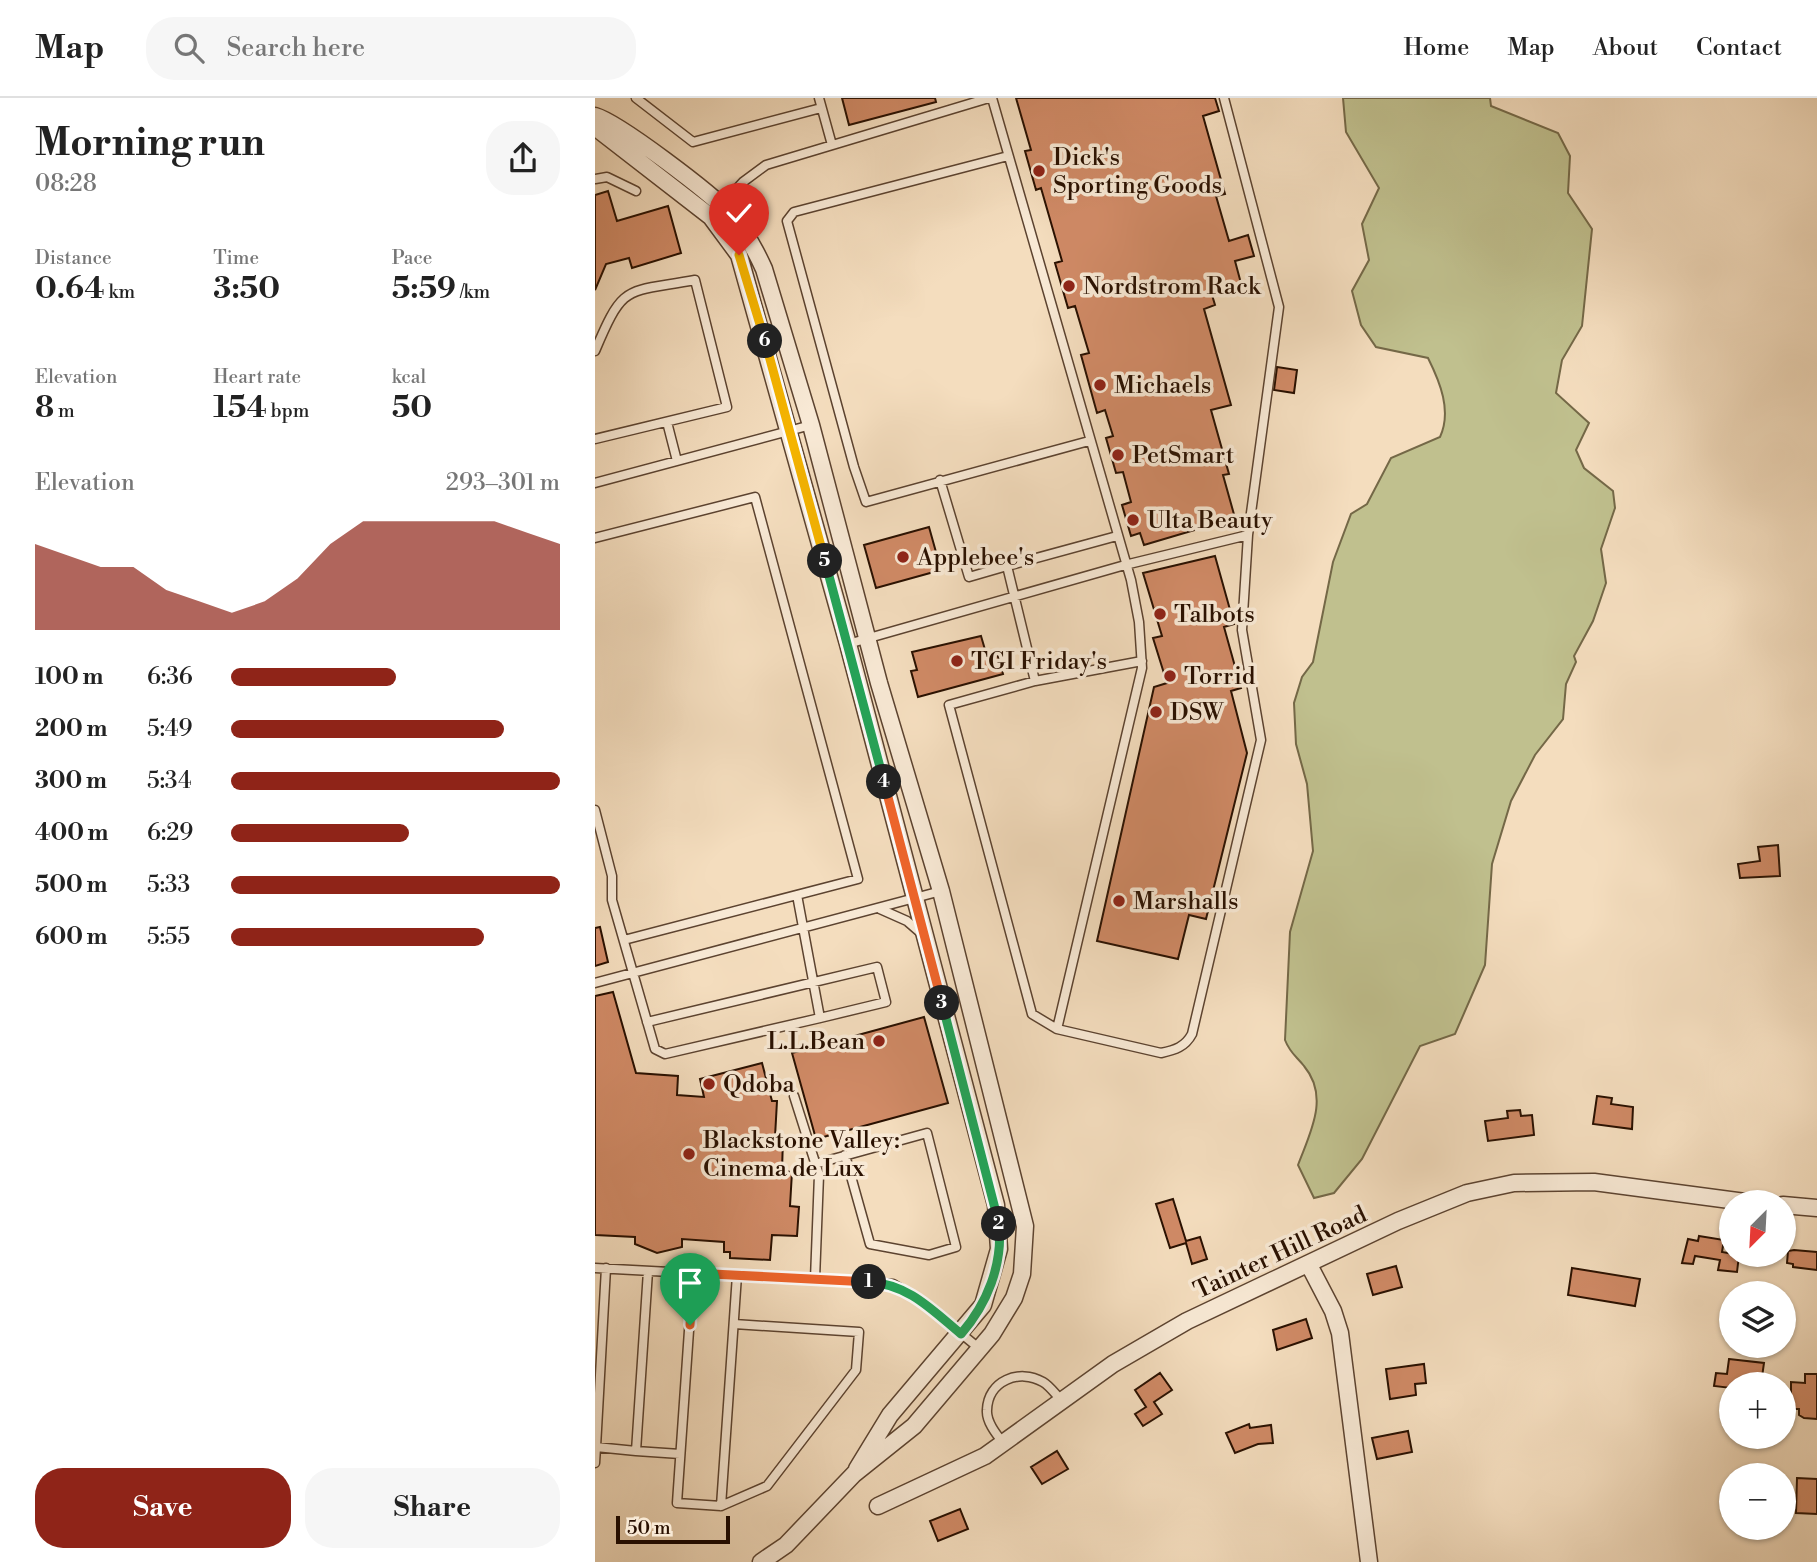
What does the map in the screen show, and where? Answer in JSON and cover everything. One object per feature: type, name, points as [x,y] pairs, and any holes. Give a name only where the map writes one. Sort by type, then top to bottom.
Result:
[{"type":"street","points":[[595,116],[616,125],[716,211],[755,249],[764,269],[811,425],[879,683],[941,891],[1025,1226],[1022,1274],[1014,1298],[980,1349],[914,1426],[854,1474],[802,1529],[761,1562]]},
{"type":"street","points":[[595,127],[716,211],[745,272],[848,644],[1000,1228],[999,1249],[989,1290],[974,1319],[890,1415],[854,1474]]},
{"type":"street","name":"Tainter Hill Road","points":[[877,1506],[959,1469],[1004,1444],[1113,1364],[1187,1321],[1416,1213],[1499,1184],[1594,1182],[1719,1199]]},
{"type":"street","points":[[1796,1206],[1817,1208]]},
{"type":"street","points":[[1309,1265],[1333,1311],[1340,1333],[1369,1562]]},
{"type":"lane","points":[[636,98],[693,142],[821,108]]},
{"type":"lane","points":[[819,98],[831,145]]},
{"type":"lane","points":[[716,211],[748,177],[766,165],[991,98],[1135,599],[1142,661],[1057,1029]]},
{"type":"lane","points":[[1142,661],[1035,681],[949,705],[1032,1014],[1057,1029],[1161,1053],[1177,1050],[1188,1042],[1192,1034],[1261,740],[1242,630],[1248,535],[1279,307],[1224,98]]},
{"type":"lane","points":[[1008,156],[794,212],[787,222],[866,502],[1089,441]]},
{"type":"lane","points":[[595,179],[607,177],[636,191]]},
{"type":"lane","points":[[595,351],[613,308],[626,294],[695,280],[727,407],[595,439]]},
{"type":"lane","points":[[667,422],[677,461]]},
{"type":"lane","points":[[595,483],[811,425]]},
{"type":"lane","points":[[940,480],[969,577],[1117,537]]},
{"type":"lane","points":[[595,538],[755,497],[858,879],[624,940]]},
{"type":"lane","points":[[848,644],[1125,565],[1248,535]]},
{"type":"lane","points":[[1007,566],[1035,681]]},
{"type":"lane","points":[[595,810],[612,876],[612,900],[632,973],[655,1049],[665,1054],[887,1002],[877,967],[647,1022]]},
{"type":"lane","points":[[595,983],[941,891]]},
{"type":"lane","points":[[797,895],[820,1018]]},
{"type":"lane","points":[[880,909],[907,921],[924,936]]},
{"type":"lane","points":[[794,1096],[820,1188],[815,1279]]},
{"type":"lane","points":[[815,1164],[845,1155],[927,1133],[956,1247],[929,1255],[870,1244],[845,1155]]},
{"type":"lane","points":[[595,1268],[893,1284],[920,1300],[980,1349]]},
{"type":"lane","points":[[595,1463],[606,1268]]},
{"type":"lane","points":[[636,1451],[647,1271]]},
{"type":"lane","points":[[693,1273],[677,1503],[721,1506],[767,1486],[856,1370],[859,1332],[734,1324]]},
{"type":"lane","points":[[721,1506],[737,1275]]},
{"type":"lane","points":[[1004,1444],[986,1413],[989,1398],[999,1383],[1014,1376],[1029,1376],[1044,1382],[1062,1401]]},
{"type":"lane","points":[[596,1447],[680,1454]]},
{"type":"green space","points":[[1343,98],[1490,98],[1491,106],[1558,133],[1570,156],[1568,193],[1592,229],[1582,326],[1562,360],[1556,393],[1589,423],[1576,450],[1584,468],[1613,491],[1615,508],[1601,549],[1606,583],[1593,621],[1574,656],[1576,662],[1566,684],[1563,719],[1535,755],[1511,801],[1492,864],[1485,965],[1455,1034],[1420,1046],[1362,1159],[1334,1193],[1314,1198],[1298,1165],[1312,1128],[1317,1103],[1316,1090],[1312,1078],[1285,1040],[1290,932],[1313,851],[1307,784],[1296,744],[1294,703],[1302,677],[1313,662],[1333,562],[1351,514],[1367,504],[1391,458],[1440,437],[1445,417],[1443,397],[1428,358],[1376,347],[1361,325],[1352,291],[1369,260],[1362,224],[1379,188],[1346,132]]},
{"type":"building","points":[[842,98],[935,98],[936,102],[849,125]]},
{"type":"building","points":[[1016,98],[1215,98],[1219,111],[1203,116],[1225,194],[1216,196],[1229,241],[1248,235],[1254,256],[1235,261],[1242,287],[1212,295],[1215,305],[1204,309],[1231,405],[1211,410],[1229,474],[1223,475],[1235,518],[1144,545],[1140,533],[1131,536],[1122,505],[1131,502],[1123,472],[1116,473],[1106,438],[1113,436],[1105,410],[1097,413],[1081,355],[1089,353],[1075,306],[1068,308],[1055,263],[1062,261],[1041,188],[1036,190],[1025,151],[1031,150]]},
{"type":"building","points":[[608,191],[617,221],[668,206],[681,253],[632,268],[629,258],[606,264],[595,290],[595,195]]},
{"type":"building","points":[[1277,367],[1297,370],[1294,393],[1274,390]]},
{"type":"building","name":"Applebee's","points":[[929,527],[941,570],[876,588],[864,545]]},
{"type":"building","points":[[1215,556],[1234,624],[1224,627],[1241,688],[1231,691],[1247,753],[1206,919],[1189,915],[1178,959],[1097,941],[1154,687],[1167,683],[1153,638],[1162,636],[1143,573]]},
{"type":"building","name":"TGI Friday's","points":[[981,636],[986,653],[996,650],[1003,674],[918,697],[911,671],[917,670],[912,652]]},
{"type":"building","points":[[1778,845],[1780,876],[1740,878],[1738,864],[1760,861],[1758,847]]},
{"type":"building","points":[[600,927],[608,962],[595,966],[595,928]]},
{"type":"building","name":"Blackstone Valley: Cinema de Lux","points":[[613,992],[636,1073],[678,1076],[677,1095],[704,1097],[700,1079],[762,1063],[772,1101],[777,1101],[775,1137],[783,1138],[782,1171],[792,1172],[790,1206],[799,1207],[797,1236],[772,1235],[770,1260],[730,1258],[730,1252],[724,1252],[724,1242],[682,1239],[682,1247],[657,1253],[635,1244],[635,1237],[595,1235],[595,996]]},
{"type":"building","points":[[924,1017],[948,1103],[816,1139],[792,1053]]},
{"type":"building","points":[[1597,1096],[1612,1098],[1611,1104],[1633,1107],[1632,1129],[1593,1124]]},
{"type":"building","points":[[1520,1110],[1521,1116],[1532,1115],[1534,1135],[1488,1141],[1485,1121],[1508,1118],[1507,1111]]},
{"type":"building","points":[[1173,1199],[1186,1241],[1200,1237],[1207,1259],[1192,1264],[1186,1243],[1170,1248],[1156,1204]]},
{"type":"building","points":[[1699,1236],[1719,1239],[1719,1260],[1695,1256],[1693,1264],[1682,1263],[1688,1239],[1698,1241]]},
{"type":"building","points":[[1796,1250],[1817,1252],[1817,1270],[1793,1267],[1796,1267]]},
{"type":"building","points":[[1719,1265],[1738,1267],[1737,1272],[1718,1270]]},
{"type":"building","points":[[1396,1266],[1402,1287],[1373,1295],[1367,1274]]},
{"type":"building","points":[[1572,1268],[1640,1279],[1635,1306],[1568,1295]]},
{"type":"building","points":[[1306,1319],[1312,1338],[1277,1350],[1273,1330]]},
{"type":"building","points":[[1729,1359],[1764,1363],[1763,1372],[1727,1372]]},
{"type":"building","points":[[1424,1364],[1426,1383],[1415,1384],[1416,1395],[1390,1399],[1386,1369]]},
{"type":"building","points":[[1160,1373],[1172,1390],[1154,1402],[1162,1414],[1143,1426],[1135,1414],[1146,1407],[1135,1390]]},
{"type":"building","points":[[1716,1373],[1719,1373],[1719,1387],[1714,1386]]},
{"type":"building","points":[[1805,1374],[1817,1374],[1817,1419],[1804,1418],[1799,1415],[1799,1409],[1796,1409],[1796,1382],[1805,1383]]},
{"type":"building","points":[[1249,1424],[1250,1428],[1271,1425],[1273,1443],[1258,1444],[1235,1453],[1226,1433]]},
{"type":"building","points":[[1408,1431],[1412,1452],[1377,1459],[1372,1438]]},
{"type":"building","points":[[1057,1451],[1068,1469],[1042,1484],[1031,1467]]},
{"type":"building","points":[[1797,1478],[1817,1479],[1817,1514],[1796,1513]]},
{"type":"building","points":[[960,1509],[968,1529],[938,1541],[930,1521]]},
{"type":"place","name":"Dick's Sporting Goods","points":[[1039,171]]},
{"type":"place","name":"Nordstrom Rack","points":[[1069,286]]},
{"type":"place","name":"Michaels","points":[[1100,385]]},
{"type":"place","name":"PetSmart","points":[[1118,455]]},
{"type":"place","name":"Ulta Beauty","points":[[1133,520]]},
{"type":"place","name":"Applebee's","points":[[903,557]]},
{"type":"place","name":"Talbots","points":[[1160,614]]},
{"type":"place","name":"TGI Friday's","points":[[957,661]]},
{"type":"place","name":"Torrid","points":[[1170,676]]},
{"type":"place","name":"DSW","points":[[1156,712]]},
{"type":"place","name":"Marshalls","points":[[1119,901]]},
{"type":"place","name":"L.L.Bean","points":[[879,1041]]},
{"type":"place","name":"Qdoba","points":[[709,1084]]},
{"type":"place","name":"Blackstone Valley: Cinema de Lux","points":[[689,1154]]},
{"type":"route","points":[[690,1325],[693,1273],[893,1284],[920,1300],[961,1334],[974,1319],[989,1290],[999,1249],[1000,1228],[848,644],[739,255]]}]
